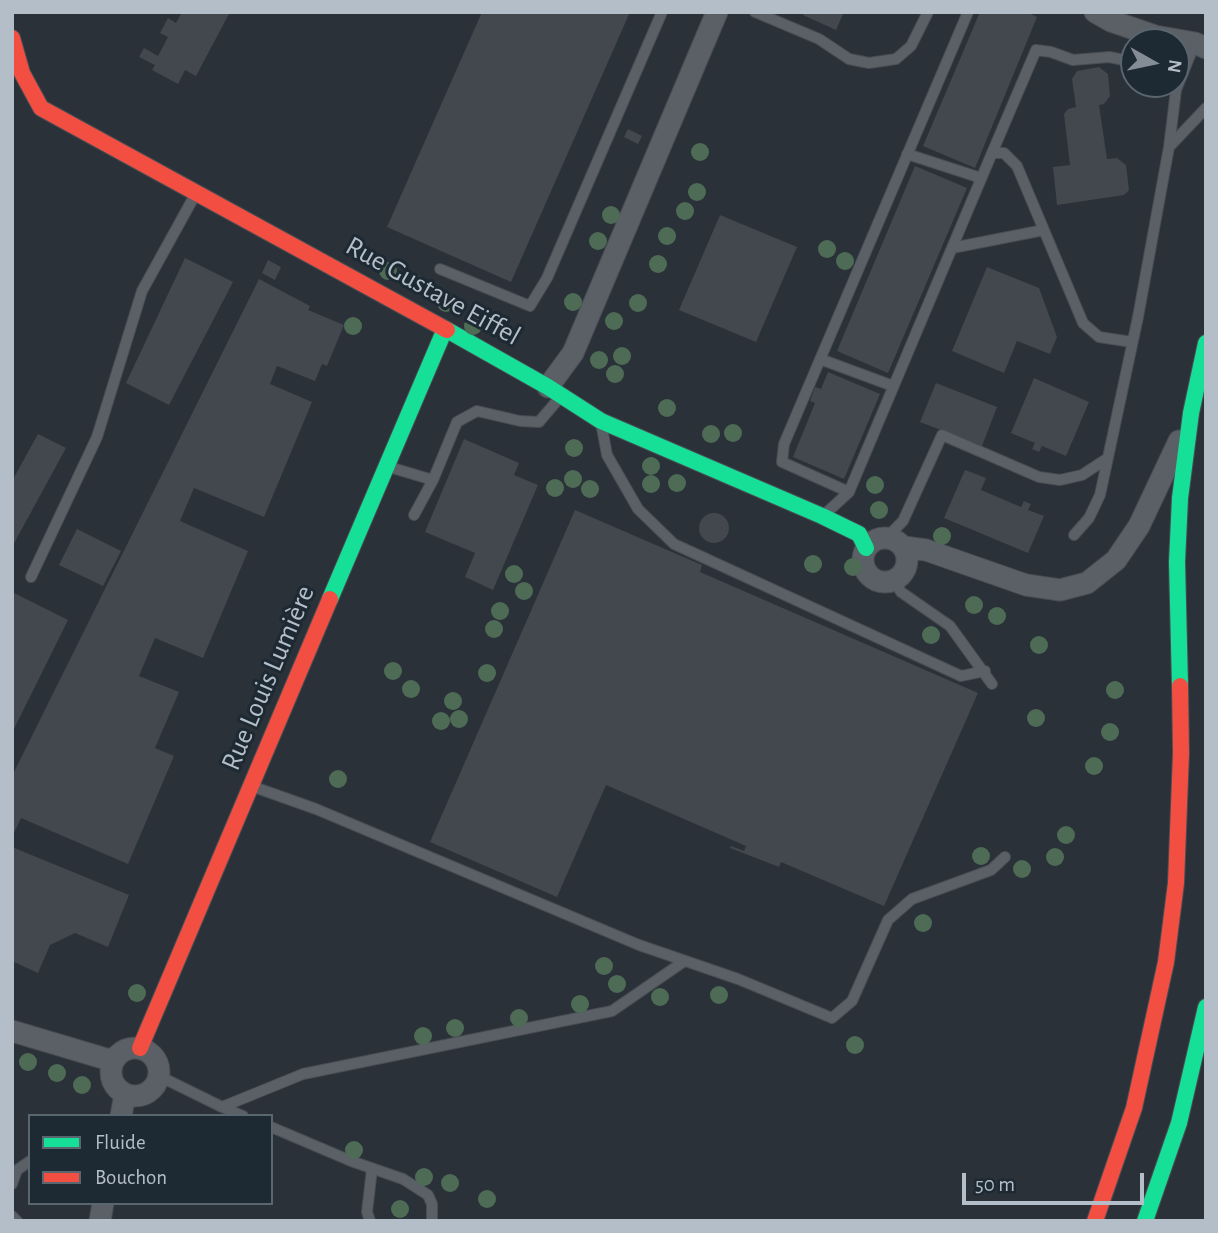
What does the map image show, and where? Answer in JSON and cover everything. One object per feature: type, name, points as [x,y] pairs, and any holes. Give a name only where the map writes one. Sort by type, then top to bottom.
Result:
[{"type":"street","points":[[555,391],[717,12]]},
{"type":"street","points":[[1095,12],[1111,21],[1155,36],[1202,42]]},
{"type":"street","name":"Rue Gustave Eiffel","points":[[12,38],[22,73],[41,108],[445,329],[555,391],[601,421],[822,516],[859,534],[866,548]]},
{"type":"street","name":"Rue Louis Lumière","points":[[140,1048],[445,329]]},
{"type":"street","points":[[1095,1221],[1135,1108],[1166,962],[1176,883],[1181,752],[1177,562],[1180,498],[1191,413],[1206,343]]},
{"type":"street","points":[[896,542],[908,557],[907,567],[902,575],[894,581],[872,579],[865,570],[862,559],[866,548],[879,538],[896,542],[926,550],[1026,585],[1060,590],[1087,583],[1116,560],[1139,526],[1191,413]]},
{"type":"street","points":[[1145,1221],[1179,1123],[1206,1007]]},
{"type":"street","points":[[12,1031],[113,1061]]},
{"type":"street","points":[[129,1048],[140,1048],[150,1052],[158,1064],[159,1076],[152,1089],[141,1096],[125,1094],[115,1086],[111,1076],[113,1061],[119,1053],[129,1048]]},
{"type":"street","points":[[121,1114],[125,1094]]},
{"type":"lane","points":[[440,269],[530,306],[547,278],[662,12]]},
{"type":"lane","points":[[755,12],[819,39],[849,59],[869,63],[896,59],[911,46],[929,12]]},
{"type":"lane","points":[[849,492],[782,463],[784,444],[968,12]]},
{"type":"lane","points":[[1190,60],[1202,42]]},
{"type":"lane","points":[[822,516],[849,492],[1036,50],[1073,60],[1109,57],[1120,59]]},
{"type":"lane","points":[[1074,535],[1089,519],[1100,495],[1170,146],[1172,98]]},
{"type":"lane","points":[[1170,146],[1206,108]]},
{"type":"lane","points":[[992,153],[1004,153],[1017,166],[1083,323],[1099,337],[1132,342]]},
{"type":"lane","points":[[907,154],[982,178]]},
{"type":"lane","points":[[31,577],[97,437],[142,291],[196,193]]},
{"type":"lane","points":[[952,248],[1044,230]]},
{"type":"lane","points":[[820,359],[893,386]]},
{"type":"lane","points":[[414,515],[433,480],[457,422],[477,411],[520,421],[539,422],[555,391]]},
{"type":"lane","points":[[601,421],[607,455],[638,509],[674,544],[961,676],[985,671]]},
{"type":"lane","points":[[896,542],[942,435],[1039,477],[1060,480],[1082,475],[1108,458]]},
{"type":"lane","points":[[387,466],[433,480]]},
{"type":"lane","points":[[894,581],[901,592],[950,626],[992,684]]},
{"type":"lane","points":[[251,786],[316,809],[683,962],[738,979],[832,1018],[852,1001],[888,920],[912,899],[991,870],[1005,857]]},
{"type":"lane","points":[[222,1107],[303,1074],[612,1011],[683,962]]},
{"type":"lane","points":[[159,1076],[238,1114]]},
{"type":"lane","points":[[273,1129],[403,1179],[428,1195],[432,1204],[432,1221]]},
{"type":"lane","points":[[12,1184],[17,1170],[28,1162]]},
{"type":"lane","points":[[370,1221],[366,1212],[372,1168]]},
{"type":"lane","points":[[12,1216],[17,1221]]},
{"type":"building","points":[[182,12],[230,12],[196,76],[185,70],[178,84],[152,70],[155,65],[139,57],[144,48],[158,56],[168,37],[160,33],[168,18],[176,23]]},
{"type":"building","points":[[482,12],[630,12],[511,282],[387,227]]},
{"type":"building","points":[[804,12],[844,12],[836,30],[803,15]]},
{"type":"building","points":[[980,12],[1027,12],[1037,17],[975,168],[923,146]]},
{"type":"building","points":[[1099,67],[1108,74],[1110,96],[1104,104],[1099,105],[1107,159],[1117,158],[1126,165],[1129,190],[1124,195],[1057,205],[1053,167],[1070,165],[1064,114],[1068,109],[1076,107],[1072,79],[1077,71]]},
{"type":"building","points":[[628,129],[642,136],[638,144],[624,137]]},
{"type":"building","points":[[915,166],[967,188],[888,373],[837,351]]},
{"type":"building","points":[[720,215],[797,247],[756,342],[679,310]]},
{"type":"building","points":[[185,258],[233,282],[169,405],[126,383]]},
{"type":"building","points":[[268,260],[281,267],[275,280],[262,273]]},
{"type":"building","points":[[987,267],[1039,288],[1057,337],[1050,354],[1017,341],[1004,373],[952,351]]},
{"type":"building","points":[[259,279],[310,306],[308,310],[344,325],[327,366],[322,364],[315,381],[277,366],[270,384],[312,402],[264,517],[194,488],[180,521],[248,551],[203,658],[155,638],[139,676],[179,692],[155,748],[174,756],[128,864],[21,818],[12,837],[12,776]]},
{"type":"building","points":[[828,372],[880,394],[844,479],[793,457],[815,403],[810,401],[815,387],[821,389]]},
{"type":"building","points":[[1034,378],[1089,402],[1066,456],[1042,446],[1039,452],[1032,449],[1035,443],[1011,433]]},
{"type":"building","points":[[936,383],[997,407],[982,446],[920,422]]},
{"type":"building","points":[[38,434],[66,448],[12,547],[12,481]]},
{"type":"building","points":[[464,439],[519,463],[514,475],[538,485],[493,590],[465,577],[475,553],[425,532]]},
{"type":"building","points":[[965,470],[986,478],[981,490],[1021,507],[1024,501],[1031,504],[1028,510],[1044,516],[1028,553],[944,518]]},
{"type":"building","points":[[575,510],[702,565],[700,572],[978,693],[884,906],[781,862],[779,867],[730,848],[731,846],[744,851],[746,846],[606,785],[557,897],[430,842]]},
{"type":"building","points":[[714,513],[725,517],[729,528],[725,539],[714,543],[703,539],[699,528],[703,517]]},
{"type":"building","points":[[77,529],[121,551],[103,586],[59,565]]},
{"type":"building","points":[[12,592],[68,620],[12,733]]},
{"type":"building","points":[[12,847],[129,895],[108,947],[75,933],[50,945],[38,973],[12,961]]},
{"type":"traffic: fast","points":[[330,599],[445,329]]},
{"type":"traffic: fast","points":[[447,330],[548,387],[601,421],[822,516],[859,534],[866,548]]},
{"type":"traffic: fast","points":[[1180,686],[1177,562],[1180,498],[1191,413],[1206,343]]},
{"type":"traffic: fast","points":[[1145,1221],[1179,1123],[1206,1007]]},
{"type":"traffic: jam","points":[[12,38],[22,73],[41,108],[447,330]]},
{"type":"traffic: jam","points":[[140,1048],[330,599]]},
{"type":"traffic: jam","points":[[1095,1221],[1134,1108],[1166,962],[1176,883],[1181,753],[1180,686]]}]
